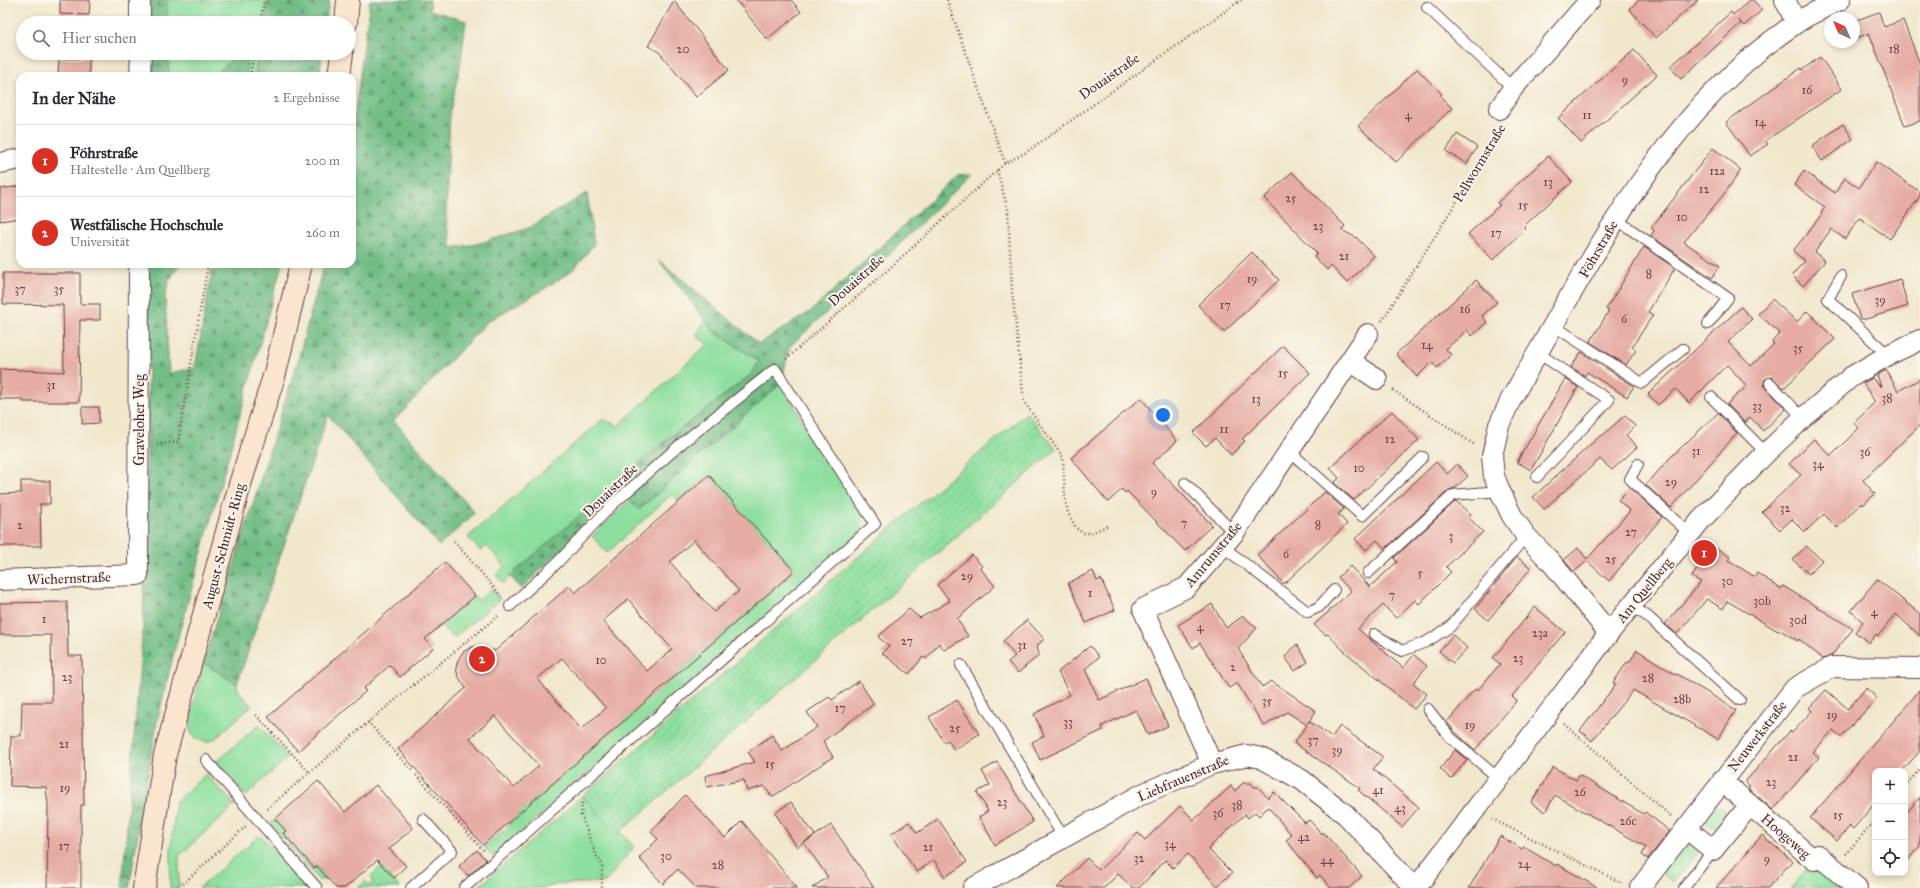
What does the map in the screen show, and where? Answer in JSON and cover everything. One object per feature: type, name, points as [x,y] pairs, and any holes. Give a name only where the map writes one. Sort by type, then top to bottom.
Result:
[{"type":"main road","points":[[347,16],[348,0]]},
{"type":"main road","points":[[340,72],[341,60]]},
{"type":"main road","name":"August-Schmidt-Ring","points":[[144,888],[165,755],[241,481],[275,373],[300,268]]},
{"type":"main road","name":"August-Schmidt-Ring","points":[[153,830],[156,888]]},
{"type":"street","points":[[140,0],[140,16]]},
{"type":"street","name":"Pellwormstraße","points":[[1499,109],[1513,88],[1590,0]]},
{"type":"street","points":[[1785,0],[1796,22]]},
{"type":"street","name":"Föhrstraße","points":[[1609,633],[1551,562],[1526,536],[1512,516],[1494,476],[1492,456],[1499,425],[1511,399],[1616,219],[1656,160],[1688,119],[1724,82],[1761,48],[1796,22],[1840,0]]},
{"type":"street","points":[[140,72],[141,60]]},
{"type":"street","points":[[0,163],[16,160]]},
{"type":"street","name":"Graveloher Weg","points":[[138,575],[139,268]]},
{"type":"street","name":"Amrumstraße","points":[[1212,764],[1143,609],[1187,587],[1228,539],[1368,334]]},
{"type":"street","name":"Am Quellberg","points":[[1415,888],[1548,711],[1701,520],[1766,453],[1803,418],[1852,377],[1888,355],[1920,340]]},
{"type":"street","points":[[1350,361],[1377,379]]},
{"type":"street","name":"Wichernstraße","points":[[0,580],[138,575]]},
{"type":"street","name":"Neuwerkstraße","points":[[1633,886],[1686,828],[1795,688],[1832,667],[1920,668]]},
{"type":"street","name":"Liebfrauenstraße","points":[[973,888],[1063,836],[1142,794],[1212,764],[1247,755],[1261,758],[1302,780],[1345,814],[1415,888]]},
{"type":"street","name":"Hoogeweg","points":[[1722,781],[1814,860],[1818,855],[1857,888]]},
{"type":"street","name":"Hoogeweg","points":[[1713,850],[1750,805]]},
{"type":"street","points":[[1686,828],[1713,850]]},
{"type":"lane","points":[[1427,7],[1513,88]]},
{"type":"lane","points":[[1616,219],[1728,298],[1708,324]]},
{"type":"lane","points":[[1841,276],[1828,299],[1888,355]]},
{"type":"lane","points":[[1554,326],[1642,383],[1683,349]]},
{"type":"lane","points":[[1536,477],[1609,400],[1538,353]]},
{"type":"lane","points":[[464,888],[875,524],[775,369]]},
{"type":"lane","name":"Douaistraße","points":[[510,606],[558,562],[611,506],[682,443],[775,369]]},
{"type":"lane","points":[[1770,383],[1803,418]]},
{"type":"lane","points":[[1711,397],[1766,453]]},
{"type":"lane","points":[[1289,451],[1362,516],[1423,457]]},
{"type":"lane","points":[[1638,464],[1630,479],[1690,534]]},
{"type":"lane","points":[[1185,483],[1228,539],[1308,612],[1319,607],[1334,590]]},
{"type":"lane","points":[[1368,573],[1454,495],[1500,491]]},
{"type":"lane","points":[[1374,634],[1402,650],[1426,642],[1450,627],[1526,536]]},
{"type":"lane","points":[[1631,606],[1647,616],[1740,700]]},
{"type":"lane","points":[[961,665],[1063,836]]},
{"type":"lane","points":[[1428,709],[1450,737],[1498,778]]},
{"type":"lane","points":[[206,760],[317,888]]},
{"type":"lane","points":[[411,888],[452,851],[423,819]]},
{"type":"lane","points":[[1684,888],[1713,850]]},
{"type":"path","points":[[261,16],[264,0]]},
{"type":"path","points":[[947,0],[1005,163]]},
{"type":"path","name":"Douaistraße","points":[[775,369],[891,267],[1005,163],[1025,153],[1241,0]]},
{"type":"path","points":[[251,72],[253,60]]},
{"type":"path","name":"Pellwormstraße","points":[[1368,334],[1378,328],[1506,122],[1499,109]]},
{"type":"path","points":[[997,170],[1008,210],[1012,290],[1024,402],[1063,457],[1065,497],[1068,513],[1076,528],[1083,534],[1107,526]]},
{"type":"path","points":[[139,446],[178,442],[207,268]]},
{"type":"path","points":[[1377,379],[1492,456]]},
{"type":"path","points":[[271,805],[368,722],[510,606],[454,541]]},
{"type":"path","points":[[1548,711],[1686,828]]},
{"type":"path","points":[[256,715],[309,772]]},
{"type":"path","points":[[368,722],[412,771]]},
{"type":"path","points":[[1908,783],[1920,769]]},
{"type":"path","points":[[416,775],[494,862]]},
{"type":"path","points":[[578,788],[582,800],[581,815],[596,855],[602,864],[602,888]]},
{"type":"path","points":[[1474,810],[1633,886]]},
{"type":"path","points":[[1833,868],[1872,823]]},
{"type":"path","points":[[183,888],[183,884],[246,827]]},
{"type":"green space","points":[[151,0],[329,0],[327,16],[150,16]]},
{"type":"green space","points":[[151,0],[167,0],[167,16],[150,16]]},
{"type":"green space","points":[[268,0],[329,0],[327,16],[266,16]]},
{"type":"green space","points":[[370,0],[430,0],[430,10],[466,21],[460,66],[450,113],[446,216],[451,248],[477,244],[529,228],[587,193],[594,244],[574,269],[546,288],[488,321],[394,421],[475,513],[439,546],[328,415],[237,684],[203,663],[297,363],[323,268],[356,268],[356,105]]},
{"type":"green space","points":[[150,60],[321,60],[320,72],[149,72]]},
{"type":"green space","points":[[150,60],[168,60],[169,72],[149,72]]},
{"type":"green space","points":[[232,60],[248,60],[246,72],[218,72]]},
{"type":"green space","points":[[257,60],[321,60],[320,72],[255,72]]},
{"type":"green space","points":[[972,174],[878,265],[790,346],[781,383],[639,510],[621,491],[521,589],[510,576],[666,440],[752,374],[759,361],[713,331],[659,260],[759,344],[811,311],[958,175]]},
{"type":"green space","points":[[148,268],[177,268],[169,281],[165,297],[169,373],[195,368],[212,268],[281,268],[175,648],[157,722],[129,888],[122,888],[143,626],[148,418]]},
{"type":"green space","points":[[705,320],[713,331],[759,361],[752,374],[666,440],[503,583],[496,575],[505,566],[487,546],[480,551],[468,537],[603,419],[618,426],[708,344],[696,336]]},
{"type":"green space","points":[[780,384],[862,513],[864,521],[859,534],[493,857],[484,847],[511,824],[509,822],[794,571],[709,475],[679,501],[672,494],[607,553],[592,536],[630,500],[639,510]]},
{"type":"green space","points":[[1027,413],[1056,449],[617,835],[583,796],[897,523]]},
{"type":"green space","points":[[492,589],[500,599],[453,638],[441,625],[475,596],[479,600]]},
{"type":"green space","points":[[203,663],[237,684],[238,690],[251,706],[216,738],[207,742],[195,738],[191,733],[189,723]]},
{"type":"green space","points":[[259,725],[288,757],[246,796],[216,762]]},
{"type":"green space","points":[[206,774],[235,805],[179,856],[179,888],[170,888],[171,847],[176,801]]},
{"type":"green space","points":[[583,796],[617,834],[620,831],[634,847],[605,882],[558,884],[546,888],[477,888]]},
{"type":"green space","points":[[1716,806],[1724,809],[1727,817],[1724,825],[1716,828],[1708,825],[1705,817],[1708,809]]},
{"type":"green space","points":[[275,819],[286,831],[284,833],[314,868],[316,866],[326,877],[320,881],[270,825]]},
{"type":"green space","points":[[260,835],[308,888],[199,888]]},
{"type":"green space","points":[[1687,839],[1700,850],[1673,883],[1661,873]]},
{"type":"green space","points":[[1810,865],[1826,878],[1832,872],[1850,888],[1791,888]]},
{"type":"green space","points":[[381,866],[400,888],[358,888],[365,881],[368,885],[373,884],[371,876]]},
{"type":"building","points":[[60,0],[90,0],[89,15],[60,14]]},
{"type":"building","points":[[736,0],[791,0],[801,12],[767,39]]},
{"type":"building","points":[[1639,0],[1698,0],[1656,38],[1629,9]]},
{"type":"building","points":[[1750,0],[1753,0],[1762,10],[1744,26],[1741,23],[1681,79],[1670,67],[1731,12],[1733,15]]},
{"type":"building","points":[[674,1],[729,70],[696,97],[659,52],[648,46]]},
{"type":"building","points":[[1879,12],[1884,27],[1903,20],[1920,64],[1920,121],[1905,126],[1869,33],[1860,37],[1860,19]]},
{"type":"building","points":[[1634,50],[1657,75],[1581,143],[1558,118]]},
{"type":"building","points":[[1820,57],[1842,89],[1765,141],[1768,144],[1750,156],[1726,122],[1801,68],[1802,70]]},
{"type":"building","points":[[59,60],[89,60],[89,72],[58,72]]},
{"type":"building","points":[[1417,69],[1442,94],[1440,96],[1452,108],[1396,162],[1358,126]]},
{"type":"building","points":[[1843,124],[1853,139],[1822,161],[1812,146]]},
{"type":"building","points":[[1457,134],[1477,147],[1467,164],[1446,151]]},
{"type":"building","points":[[1713,148],[1741,170],[1724,194],[1684,242],[1720,266],[1712,278],[1651,236],[1654,230],[1651,228]]},
{"type":"building","points":[[1548,156],[1572,182],[1524,226],[1526,229],[1493,260],[1468,234],[1500,205],[1497,203]]},
{"type":"building","points":[[1876,162],[1920,192],[1920,196],[1890,239],[1860,218],[1845,239],[1831,229],[1815,252],[1825,261],[1803,286],[1792,275],[1805,261],[1793,251],[1822,214],[1821,213],[1825,207],[1794,185],[1804,171],[1835,193],[1845,178],[1859,188]]},
{"type":"building","points":[[1292,172],[1345,226],[1341,230],[1357,238],[1374,256],[1347,283],[1331,266],[1327,270],[1314,256],[1317,253],[1264,198]]},
{"type":"building","points":[[16,187],[16,219],[0,221],[0,189]]},
{"type":"building","points":[[1644,247],[1675,268],[1648,312],[1653,315],[1632,347],[1636,350],[1626,365],[1590,342],[1609,311],[1606,309]]},
{"type":"building","points":[[1252,252],[1279,280],[1224,332],[1198,305]]},
{"type":"building","points":[[3,273],[80,273],[80,304],[100,304],[100,320],[80,320],[79,402],[23,402],[23,399],[0,399],[0,369],[64,372],[63,305],[3,304]]},
{"type":"building","points":[[1900,279],[1908,306],[1866,319],[1860,319],[1852,294]]},
{"type":"building","points":[[1476,280],[1497,302],[1482,316],[1487,322],[1472,336],[1467,330],[1446,349],[1451,355],[1437,368],[1432,362],[1417,377],[1396,354]]},
{"type":"building","points":[[1772,299],[1797,322],[1807,311],[1835,339],[1784,388],[1772,377],[1765,379],[1765,387],[1786,409],[1763,431],[1750,417],[1745,423],[1727,404],[1747,386],[1727,365],[1689,403],[1676,389],[1658,405],[1648,394],[1741,307],[1752,319],[1728,342],[1751,366],[1774,344],[1772,342],[1780,333],[1758,314]]},
{"type":"building","points":[[1283,346],[1310,373],[1242,439],[1245,441],[1231,455],[1215,438],[1206,446],[1193,433]]},
{"type":"building","points":[[1581,352],[1634,386],[1627,397],[1587,372],[1585,376],[1571,367]]},
{"type":"building","points":[[1886,370],[1898,391],[1920,379],[1920,425],[1863,480],[1875,494],[1863,505],[1861,503],[1837,528],[1824,514],[1805,532],[1792,519],[1780,530],[1762,512],[1801,475],[1789,464],[1814,439],[1831,456],[1859,428],[1854,423],[1875,402],[1863,383],[1872,378],[1881,387],[1877,375]]},
{"type":"building","points":[[1565,379],[1578,387],[1531,470],[1517,462]]},
{"type":"building","points":[[1141,398],[1177,441],[1152,463],[1212,525],[1185,551],[1127,491],[1125,493],[1122,489],[1108,502],[1071,458]]},
{"type":"building","points":[[82,407],[99,407],[99,423],[82,424]]},
{"type":"building","points":[[1392,411],[1419,440],[1354,500],[1334,483],[1339,478],[1330,468]]},
{"type":"building","points":[[1718,413],[1737,433],[1671,508],[1646,485],[1670,458]]},
{"type":"building","points":[[1625,415],[1635,426],[1626,435],[1637,447],[1612,470],[1600,459],[1544,509],[1533,497]]},
{"type":"building","points":[[1436,462],[1447,474],[1457,464],[1468,476],[1455,488],[1449,490],[1385,549],[1377,540],[1366,550],[1355,539]]},
{"type":"building","points":[[709,475],[794,571],[483,845],[398,749],[466,688],[458,676],[456,668],[458,660],[463,652],[472,647],[480,646],[495,651],[569,586],[575,593]],"holes":[[[694,540],[739,591],[714,612],[670,562]],[[628,599],[672,649],[647,671],[603,621]],[[562,658],[606,708],[581,729],[537,679]],[[495,716],[539,766],[514,788],[470,738]]]},
{"type":"building","points":[[21,481],[50,481],[50,504],[40,504],[41,546],[0,546],[0,494],[21,493]]},
{"type":"building","points":[[1630,488],[1662,517],[1609,581],[1587,561],[1574,572],[1564,560],[1578,548],[1587,559],[1630,511],[1618,500]]},
{"type":"building","points":[[1325,492],[1344,509],[1338,514],[1347,524],[1284,584],[1257,555]]},
{"type":"building","points":[[1456,501],[1471,515],[1469,518],[1483,532],[1446,567],[1451,572],[1419,604],[1415,600],[1396,618],[1383,605],[1358,629],[1403,668],[1414,655],[1427,666],[1413,683],[1427,694],[1414,709],[1343,650],[1328,634],[1326,635],[1314,625],[1351,591],[1338,577],[1350,566],[1370,587],[1397,562],[1394,558]]},
{"type":"building","points":[[1806,546],[1822,560],[1809,574],[1793,560]]},
{"type":"building","points":[[1716,548],[1730,557],[1728,560],[1755,577],[1757,573],[1781,589],[1783,586],[1853,629],[1831,656],[1823,659],[1799,639],[1798,641],[1780,630],[1778,631],[1727,601],[1723,609],[1707,599],[1677,634],[1665,624],[1701,582],[1692,577],[1701,563],[1705,566]]},
{"type":"building","points":[[972,555],[982,566],[980,568],[995,586],[957,619],[968,636],[944,650],[939,643],[926,659],[923,657],[909,674],[882,653],[889,646],[878,637],[909,609],[920,618],[950,601],[937,585]]},
{"type":"building","points":[[1517,557],[1531,568],[1488,620],[1475,609]]},
{"type":"building","points":[[445,562],[475,596],[425,639],[433,648],[400,677],[390,665],[363,689],[366,691],[298,751],[268,717]]},
{"type":"building","points":[[1093,571],[1097,581],[1101,579],[1115,610],[1086,623],[1068,583]]},
{"type":"building","points":[[1877,579],[1920,614],[1920,636],[1896,614],[1878,636],[1876,634],[1869,643],[1855,632],[1863,622],[1851,611]]},
{"type":"building","points":[[67,602],[68,656],[82,656],[84,805],[81,805],[81,888],[47,888],[48,805],[46,787],[10,786],[11,736],[21,736],[22,702],[52,702],[51,635],[0,635],[0,603]]},
{"type":"building","points":[[1212,604],[1226,628],[1243,616],[1257,628],[1238,649],[1262,687],[1271,681],[1316,711],[1309,721],[1332,737],[1340,726],[1383,757],[1373,769],[1419,807],[1402,827],[1358,790],[1360,788],[1294,743],[1307,725],[1287,712],[1264,726],[1237,683],[1229,688],[1200,643],[1193,648],[1178,625]]},
{"type":"building","points":[[1535,607],[1565,632],[1512,696],[1517,700],[1475,750],[1455,732],[1447,722],[1475,689],[1477,691],[1500,664],[1493,658]]},
{"type":"building","points":[[1027,620],[1044,639],[1037,646],[1039,655],[1018,673],[1008,662],[1015,656],[1003,641]]},
{"type":"building","points":[[1453,635],[1467,648],[1453,663],[1439,651]]},
{"type":"building","points":[[1297,644],[1308,662],[1295,671],[1285,657]]},
{"type":"building","points":[[1090,646],[1099,657],[1085,669],[1099,700],[1146,678],[1168,726],[1148,735],[1136,710],[1102,726],[1103,730],[1040,760],[1032,742],[1044,736],[1034,714],[1070,695],[1058,672]]},
{"type":"building","points":[[1637,650],[1736,710],[1718,739],[1633,690],[1592,741],[1580,731],[1616,684],[1613,683]]},
{"type":"building","points":[[859,681],[874,704],[823,741],[833,757],[772,797],[764,786],[747,791],[744,780],[707,787],[705,776],[755,762],[748,752],[772,735],[782,751],[817,727],[807,712],[829,697],[832,700]]},
{"type":"building","points":[[1866,688],[1877,698],[1841,737],[1833,730],[1813,752],[1819,757],[1773,810],[1748,788],[1750,786],[1745,782],[1790,731],[1792,733],[1812,711],[1809,708],[1826,690],[1848,709]]},
{"type":"building","points":[[1920,690],[1920,751],[1905,768],[1872,768],[1872,807],[1853,829],[1850,826],[1837,841],[1810,818]]},
{"type":"building","points":[[957,700],[979,734],[954,750],[948,740],[944,742],[929,717]]},
{"type":"building","points":[[1455,750],[1467,760],[1451,779],[1440,769]]},
{"type":"building","points":[[997,762],[1033,822],[995,845],[979,817],[988,811],[977,792],[990,785],[982,771]]},
{"type":"building","points":[[1553,767],[1576,780],[1579,775],[1643,814],[1645,812],[1670,831],[1648,859],[1642,855],[1646,847],[1555,795],[1545,812],[1531,803]]},
{"type":"building","points":[[318,781],[345,812],[376,785],[413,828],[389,849],[406,866],[394,878],[377,860],[345,888],[336,888],[317,866],[314,868],[283,833],[286,831],[275,819]]},
{"type":"building","points":[[1243,783],[1251,783],[1254,787],[1258,787],[1268,798],[1274,792],[1305,823],[1309,820],[1322,834],[1323,832],[1362,876],[1349,888],[1331,888],[1320,875],[1317,878],[1286,840],[1292,835],[1268,807],[1259,816],[1255,812],[1248,818],[1245,814],[1208,849],[1232,873],[1217,886],[1188,854],[1173,868],[1165,860],[1139,888],[1133,888],[1118,874],[1104,888],[1057,888],[1087,858],[1099,870],[1138,833],[1145,840],[1180,806],[1194,820],[1231,786],[1235,791]]},
{"type":"building","points":[[685,795],[725,838],[742,821],[797,888],[696,888],[678,869],[663,884],[639,858],[658,839],[651,832]]},
{"type":"building","points":[[1920,797],[1920,846],[1908,860],[1908,840],[1908,811]]},
{"type":"building","points":[[791,802],[815,835],[797,847],[775,813]]},
{"type":"building","points":[[938,819],[967,862],[945,877],[934,860],[917,872],[891,834],[909,822],[917,833]]},
{"type":"building","points":[[831,825],[874,888],[812,888],[828,877],[804,843]]},
{"type":"building","points":[[1762,835],[1792,861],[1768,888],[1716,888]]},
{"type":"building","points":[[1500,836],[1522,849],[1524,847],[1556,866],[1557,864],[1598,888],[1469,888]]},
{"type":"building","points":[[477,850],[486,860],[468,876],[459,866]]},
{"type":"place","name":"Föhrstraße","points":[[1704,553]]},
{"type":"place","name":"Westfälische Hochschule","points":[[482,659]]}]
